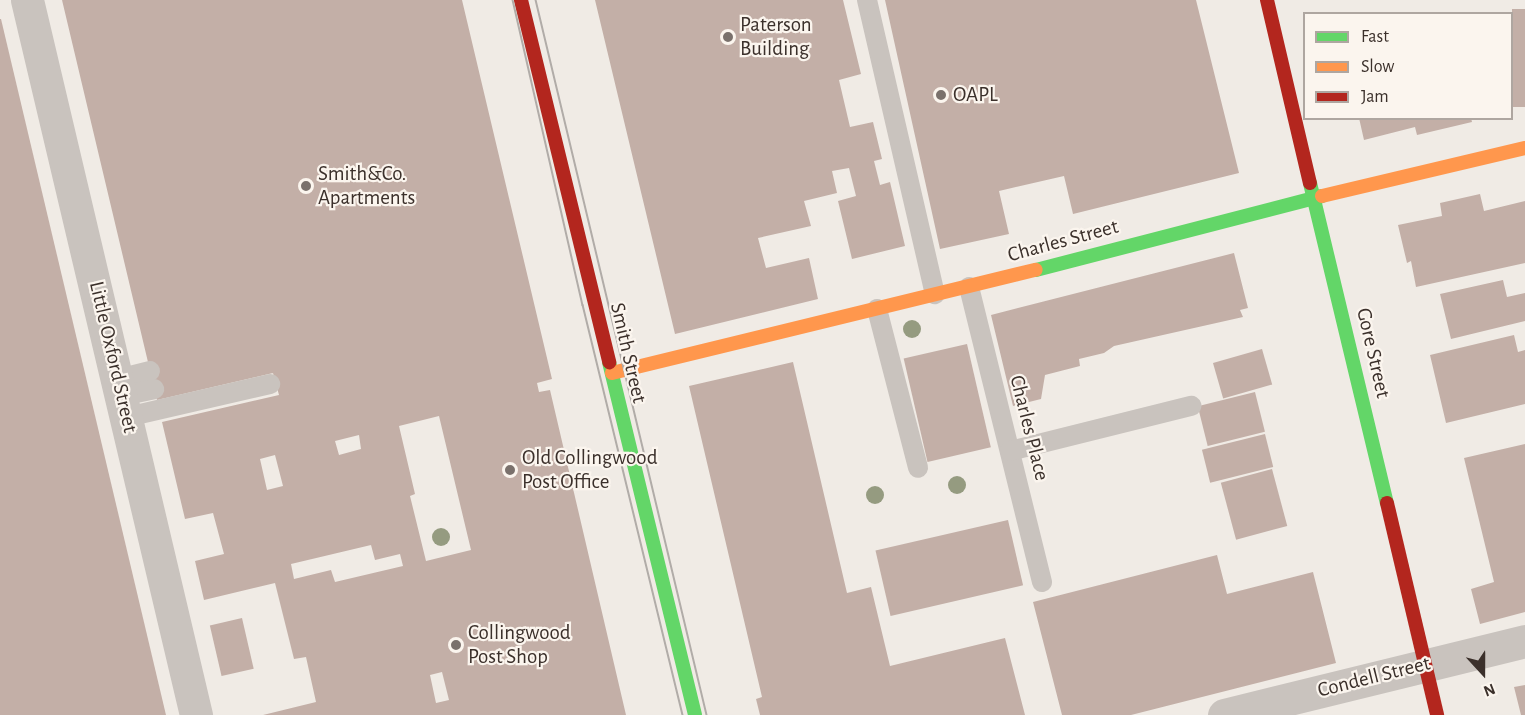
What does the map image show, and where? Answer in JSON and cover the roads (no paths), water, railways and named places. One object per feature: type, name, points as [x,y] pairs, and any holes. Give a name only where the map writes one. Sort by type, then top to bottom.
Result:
[{"type":"street","name":"Little Oxford Street","points":[[27,0],[196,715]]},
{"type":"street","name":"Smith Street","points":[[520,0],[695,715]]},
{"type":"street","name":"Gore Street","points":[[1274,1],[1314,198],[1437,715]]},
{"type":"street","name":"Charles Street","points":[[612,374],[969,287],[1314,198],[1525,148]]},
{"type":"street","name":"Condell Street","points":[[1224,715],[1525,640]]},
{"type":"lane","points":[[867,0],[935,294]]},
{"type":"lane","name":"Charles Place","points":[[969,287],[1042,582]]},
{"type":"lane","points":[[877,309],[918,468]]},
{"type":"lane","points":[[122,397],[152,380]]},
{"type":"lane","points":[[122,397],[270,384]]},
{"type":"lane","points":[[1010,452],[1191,406]]},
{"type":"tram line","points":[[513,0],[583,305],[683,715]]},
{"type":"tram line","points":[[536,0],[707,715]]},
{"type":"place","name":"Paterson Building","points":[[728,37]]},
{"type":"place","name":"OAPL","points":[[941,95]]},
{"type":"place","name":"Smith&Co. Apartments","points":[[306,186]]},
{"type":"place","name":"Old Collingwood Post Office","points":[[510,470]]},
{"type":"place","name":"Collingwood Post Shop","points":[[456,645]]}]
